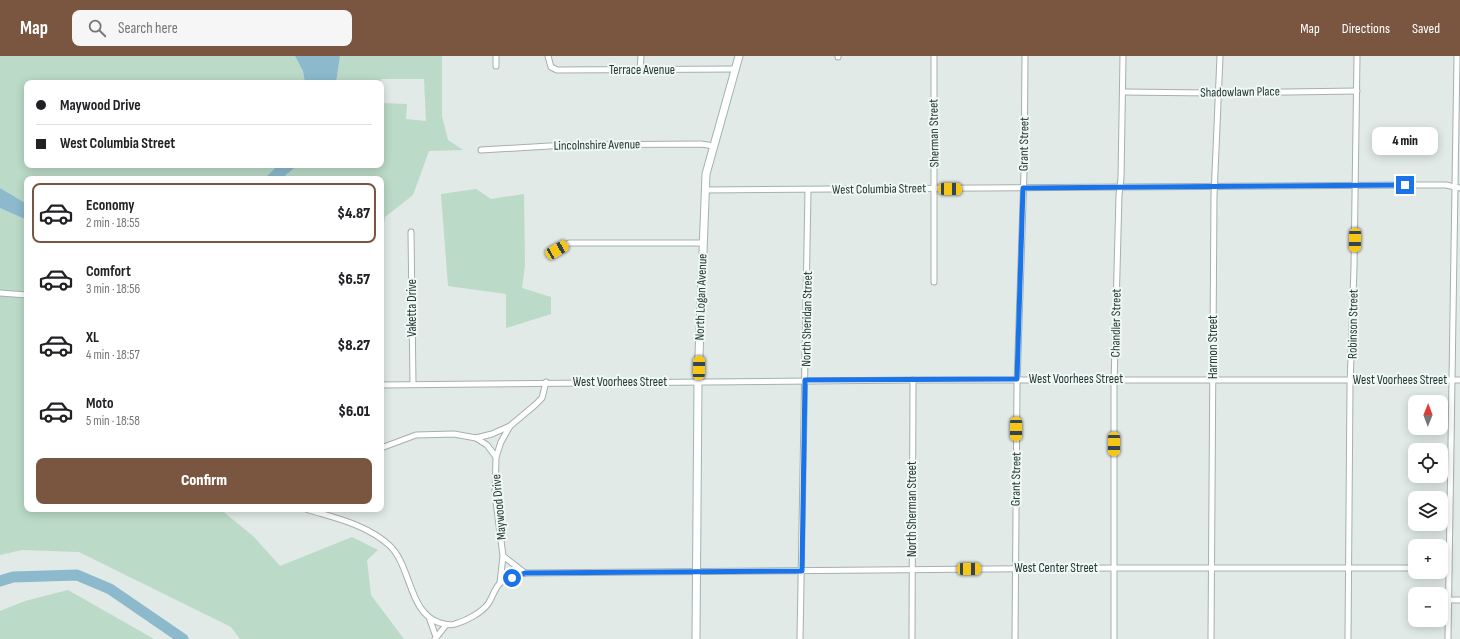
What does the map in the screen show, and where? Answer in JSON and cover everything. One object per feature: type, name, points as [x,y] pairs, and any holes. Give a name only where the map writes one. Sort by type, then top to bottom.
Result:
[{"type":"street","points":[[496,56],[496,66]]},
{"type":"street","name":"Terrace Avenue","points":[[548,56],[549,65],[557,70],[640,71],[736,69]]},
{"type":"street","points":[[640,56],[640,71]]},
{"type":"street","name":"North Logan Avenue","points":[[696,639],[698,381],[706,174],[739,56]]},
{"type":"street","name":"Sherman Street","points":[[934,56],[934,282]]},
{"type":"street","name":"Grant Street","points":[[1015,639],[1017,379],[1023,188],[1025,56]]},
{"type":"street","name":"Chandler Street","points":[[1114,639],[1115,380],[1123,56]]},
{"type":"street","name":"Harmon Street","points":[[1211,639],[1215,186],[1220,56]]},
{"type":"street","name":"Robinson Street","points":[[1348,639],[1357,56]]},
{"type":"street","points":[[1457,56],[1457,187],[1448,600],[1460,600]]},
{"type":"street","name":"Shadowlawn Place","points":[[1123,92],[1218,93],[1357,91]]},
{"type":"street","name":"Lincolnshire Avenue","points":[[481,150],[566,145],[701,144],[714,146]]},
{"type":"street","name":"West Columbia Street","points":[[705,190],[1356,185],[1440,185],[1457,187]]},
{"type":"street","name":"North Sheridan Street","points":[[800,639],[808,190]]},
{"type":"street","name":"Vaketta Drive","points":[[411,232],[413,384]]},
{"type":"street","points":[[557,250],[569,243],[703,243]]},
{"type":"street","points":[[0,293],[24,295]]},
{"type":"street","name":"West Voorhees Street","points":[[384,385],[546,382],[1017,379],[1460,380]]},
{"type":"street","name":"North Sherman Street","points":[[912,639],[913,380]]},
{"type":"street","name":"Maywood Drive","points":[[476,438],[492,434],[510,426],[542,398],[546,382]]},
{"type":"street","name":"Maywood Drive","points":[[446,625],[453,625],[466,620],[487,605],[500,583],[503,556],[495,494],[496,458],[501,442],[510,426]]},
{"type":"street","name":"Maywood Drive","points":[[384,447],[416,435],[454,434],[476,438],[487,445],[496,458]]},
{"type":"street","points":[[319,512],[334,516],[364,528],[389,545],[402,565],[420,608],[430,620],[435,638]]},
{"type":"street","points":[[332,512],[334,516]]},
{"type":"street","name":"Maywood Drive","points":[[503,556],[525,573]]},
{"type":"street","name":"West Center Street","points":[[696,572],[1211,567],[1408,568]]},
{"type":"street","points":[[500,583],[525,573],[696,572]]},
{"type":"street","points":[[430,620],[446,625],[435,638]]},
{"type":"street","points":[[1448,627],[1448,639]]},
{"type":"green space","points":[[0,56],[295,56],[303,71],[304,80],[24,80],[24,168],[275,168],[267,176],[24,176],[24,202],[0,188]]},
{"type":"green space","points":[[340,56],[442,56],[442,116],[448,140],[463,150],[429,151],[413,195],[385,217],[384,224],[384,176],[285,176],[294,168],[384,168],[384,103],[407,104],[406,119],[426,121],[424,79],[336,80]]},
{"type":"green space","points":[[476,189],[491,199],[524,194],[525,265],[522,288],[551,297],[551,314],[506,328],[506,294],[448,286],[441,194]]},
{"type":"green space","points":[[0,208],[24,219],[24,512],[224,512],[253,536],[280,566],[352,537],[378,550],[367,560],[371,595],[404,639],[240,639],[231,627],[79,552],[22,550],[0,555]]},
{"type":"green space","points":[[68,590],[154,639],[0,639],[0,611],[25,601]]},
{"type":"water","points":[[295,56],[340,56],[336,80],[304,80],[303,71]]},
{"type":"water","points":[[275,168],[294,168],[285,176],[267,176]]},
{"type":"water","points":[[0,188],[24,202],[24,219],[0,208]]},
{"type":"waterway","points":[[0,581],[13,577],[77,575],[110,589],[183,639]]},
{"type":"route","points":[[512,578],[525,573],[802,571],[805,380],[1017,379],[1023,188],[1405,185]]}]
